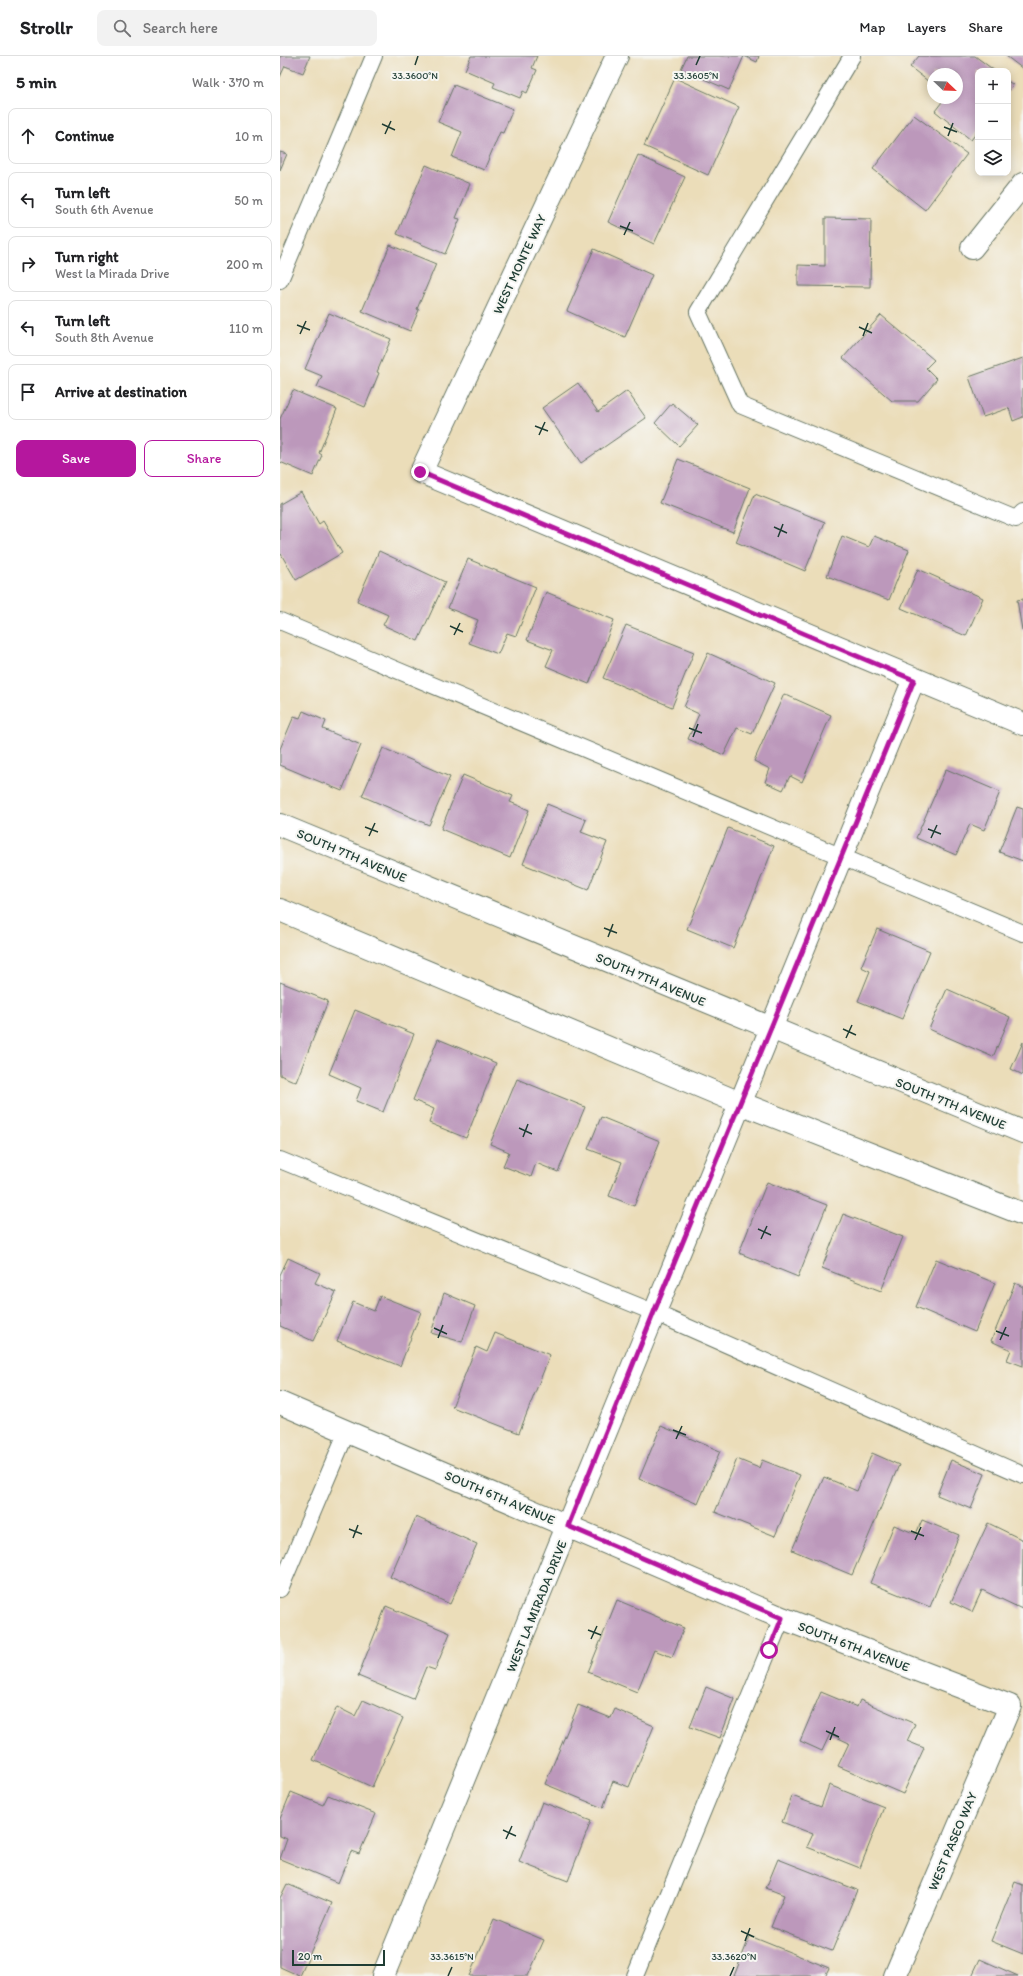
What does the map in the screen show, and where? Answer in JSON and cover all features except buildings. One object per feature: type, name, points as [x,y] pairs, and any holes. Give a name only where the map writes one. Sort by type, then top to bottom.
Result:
[{"type":"street","name":"WEST MONTE WAY","points":[[617,56],[420,472],[914,680]]},
{"type":"street","points":[[972,248],[1023,184]]},
{"type":"street","points":[[914,680],[1023,724]]},
{"type":"street","name":"WEST LA MIRADA DRIVE","points":[[383,1976],[914,680]]},
{"type":"street","name":"SOUTH 7TH AVENUE","points":[[280,825],[1023,1132]]},
{"type":"street","points":[[280,910],[740,1103],[1023,1214]]},
{"type":"street","name":"SOUTH 6TH AVENUE","points":[[280,1403],[782,1618],[1010,1706]]},
{"type":"street","name":"WEST PASEO WAY","points":[[895,1976],[1010,1706]]},
{"type":"lane","points":[[280,280],[374,56]]},
{"type":"lane","points":[[852,56],[698,312],[740,405],[1016,519],[1023,512]]},
{"type":"lane","points":[[280,621],[1023,933]]},
{"type":"lane","points":[[280,1160],[654,1312],[1023,1475]]},
{"type":"lane","points":[[280,1589],[347,1431]]},
{"type":"lane","points":[[635,1976],[782,1618]]},
{"type":"route","points":[[420,472],[914,680],[654,1312],[568,1526],[782,1618],[769,1650]]}]
